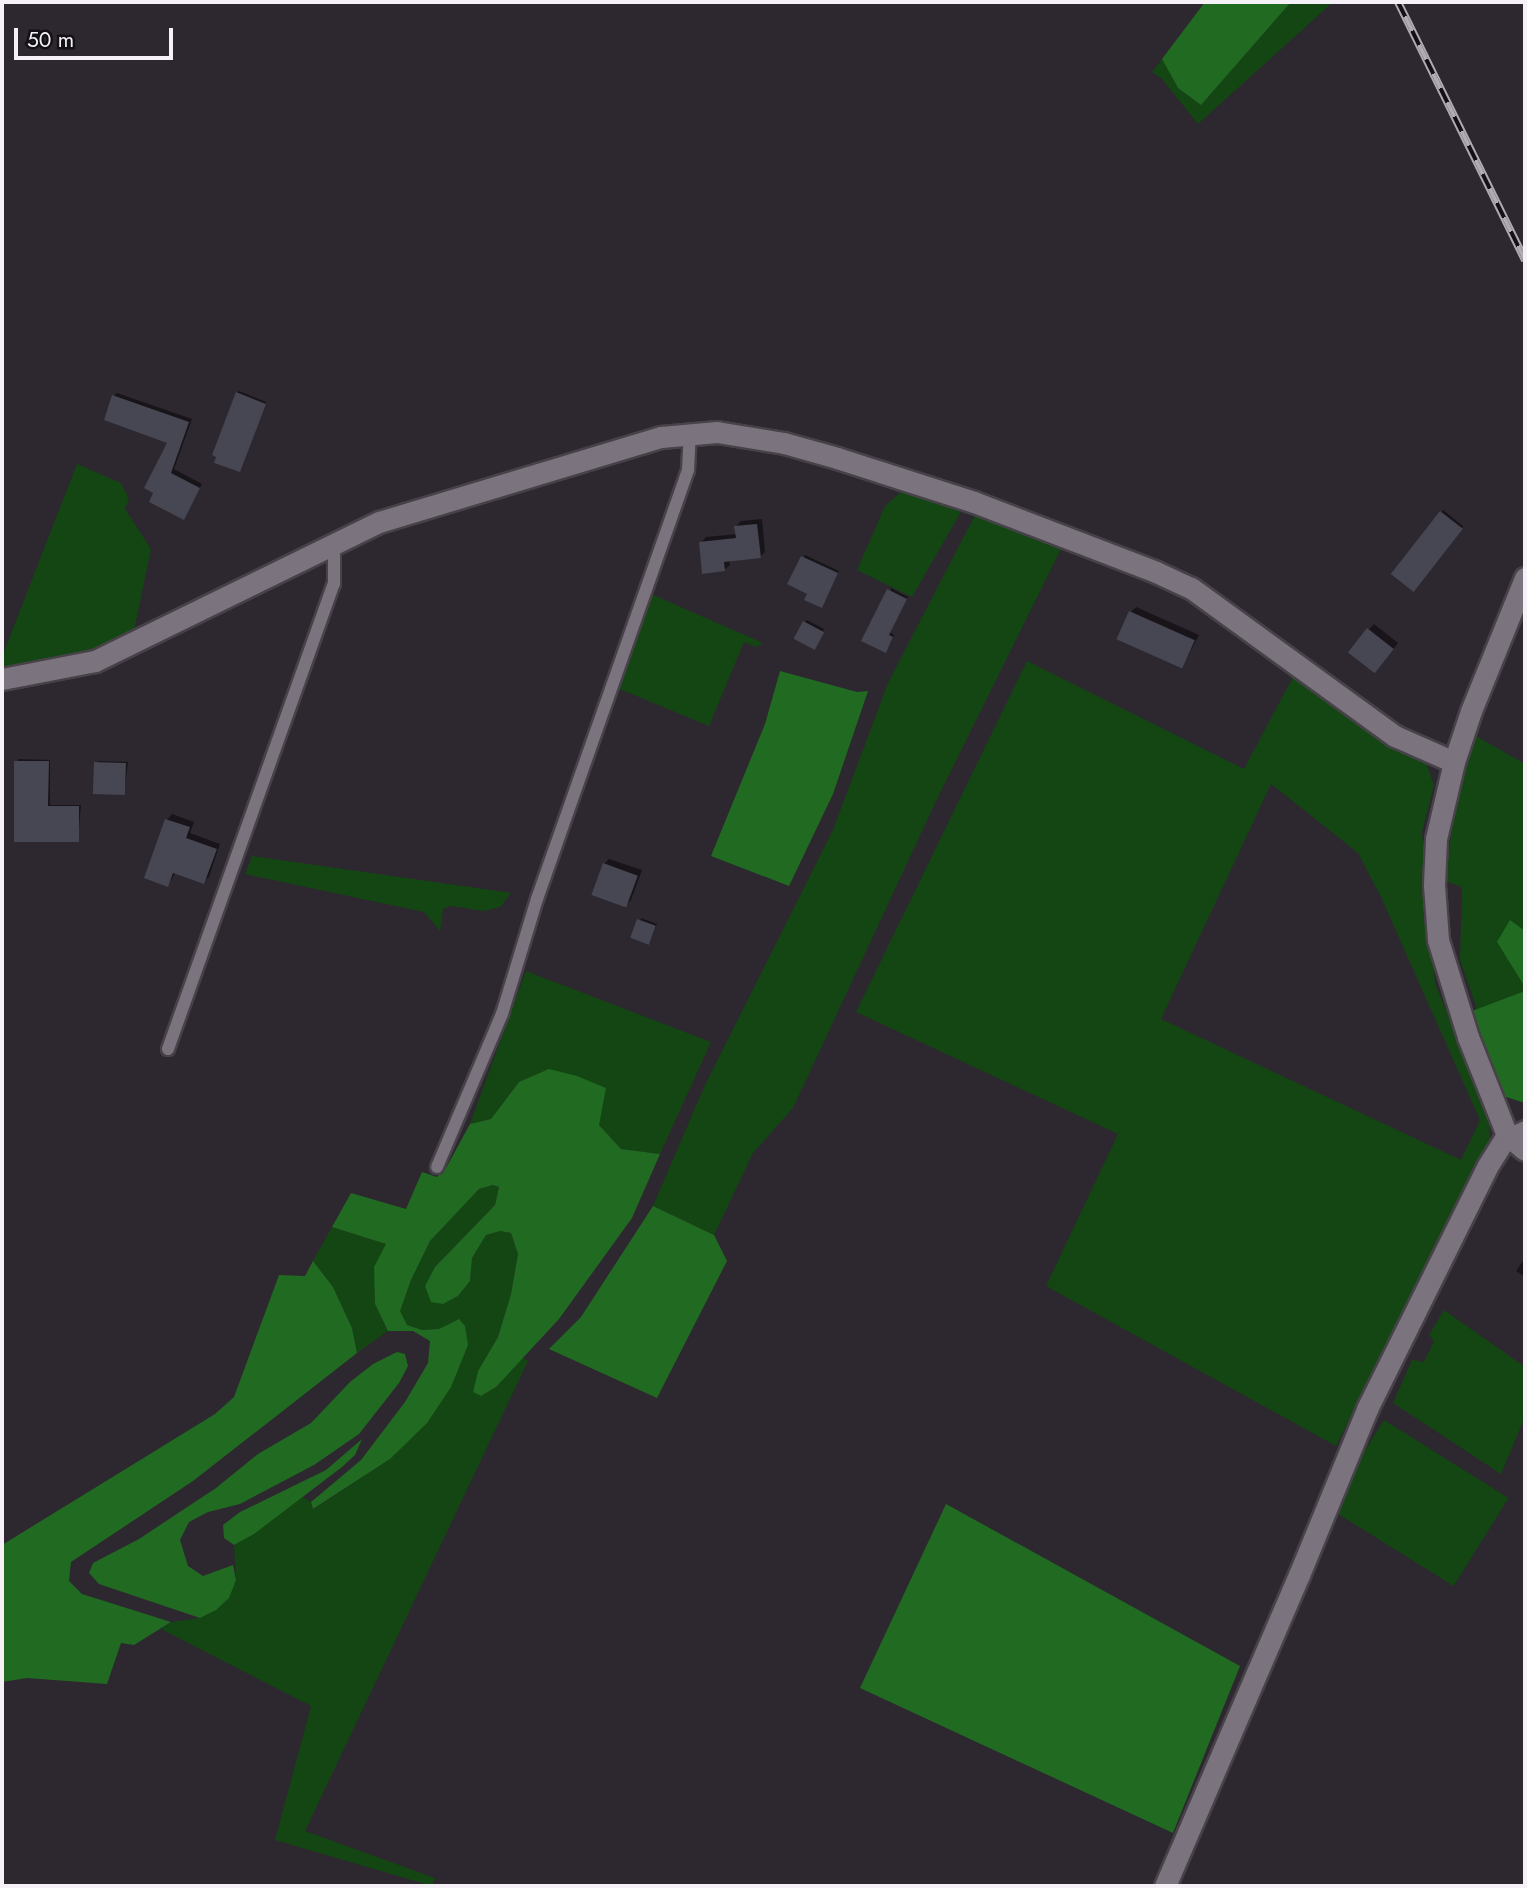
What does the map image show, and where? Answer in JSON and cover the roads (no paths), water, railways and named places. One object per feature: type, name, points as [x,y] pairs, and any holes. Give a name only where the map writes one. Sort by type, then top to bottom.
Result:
[{"type":"street","points":[[2,679],[95,661],[379,522],[661,437],[690,432],[739,434],[837,458],[974,502],[1191,588],[1395,736],[1454,762]]},
{"type":"street","points":[[1525,578],[1471,711],[1454,762],[1436,839],[1434,885],[1438,940],[1468,1037],[1525,1150]]},
{"type":"street","points":[[1165,1886],[1299,1575],[1367,1409],[1487,1167],[1516,1131]]},
{"type":"lane","points":[[437,1167],[502,1014],[537,899],[688,470],[690,432]]},
{"type":"lane","points":[[169,1049],[334,584],[334,542]]},
{"type":"railway","points":[[1398,2],[1525,260]]}]
